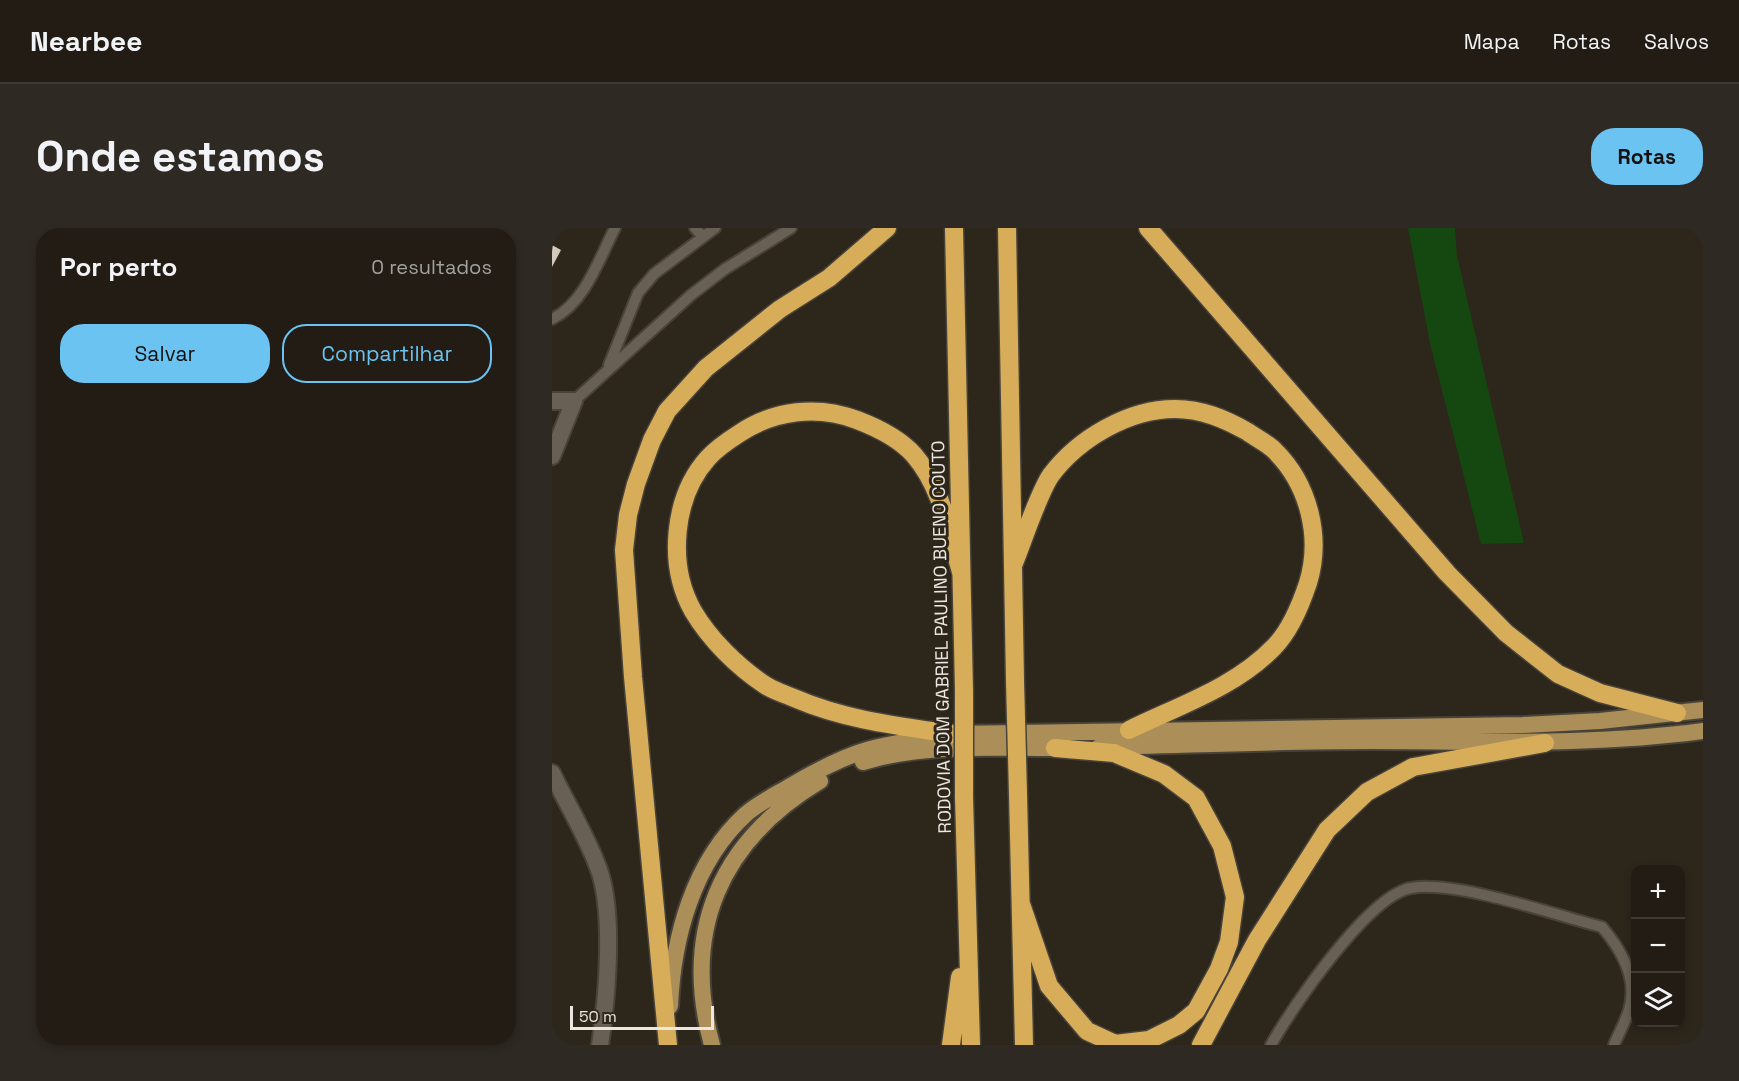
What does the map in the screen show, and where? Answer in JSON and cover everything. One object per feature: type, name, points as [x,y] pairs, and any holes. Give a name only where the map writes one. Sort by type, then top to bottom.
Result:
[{"type":"highway","points":[[668,1045],[638,736],[624,550],[628,515],[636,484],[652,440],[668,411],[705,368],[780,309],[829,278],[887,228]]},
{"type":"highway","name":"RODOVIA DOM GABRIEL PAULINO BUENO COUTO","points":[[954,228],[964,691],[964,797],[971,1045]]},
{"type":"highway","points":[[1007,228],[1024,1045]]},
{"type":"highway","points":[[1148,228],[1447,573],[1506,633],[1558,674],[1600,693],[1677,713]]},
{"type":"highway","points":[[1014,563],[1050,476],[1080,446],[1118,422],[1144,412],[1175,409],[1227,419],[1273,448],[1295,475],[1307,504],[1314,531],[1313,565],[1303,598],[1275,647],[1232,681],[1129,730]]},
{"type":"highway","points":[[953,734],[864,721],[820,709],[766,686],[720,647],[692,610],[680,572],[677,545],[683,499],[708,458],[752,425],[789,413],[824,411],[842,414],[882,430],[914,455],[938,495],[961,572]]},
{"type":"highway","points":[[1201,1045],[1257,940],[1327,830],[1367,792],[1413,767],[1545,743]]},
{"type":"highway","points":[[1021,904],[1050,986],[1087,1031],[1115,1044],[1149,1040],[1179,1025],[1196,1011],[1219,969],[1229,942],[1235,897],[1222,846],[1196,798],[1164,774],[1114,753],[1055,748]]},
{"type":"highway","points":[[951,1045],[968,907]]},
{"type":"highway","points":[[1023,991],[1036,1045]]},
{"type":"main road","points":[[668,1045],[674,960],[685,913],[706,867],[745,815],[761,803],[840,759],[902,742],[953,734],[1523,724],[1600,721],[1703,710]]},
{"type":"main road","points":[[712,1045],[701,994],[702,943],[714,899],[745,842],[785,805],[832,774],[869,760],[990,746],[1055,748],[1335,741],[1545,743],[1653,738],[1703,731]]},
{"type":"street","points":[[552,401],[574,401],[552,456]]},
{"type":"street","points":[[552,772],[599,868],[605,895],[605,1010],[600,1045]]},
{"type":"lane","points":[[552,319],[570,308],[585,286],[615,228]]},
{"type":"lane","points":[[695,228],[703,237]]},
{"type":"lane","points":[[607,370],[638,293],[654,274],[716,228]]},
{"type":"lane","points":[[574,401],[691,295],[725,269],[791,228]]},
{"type":"lane","points":[[1271,1045],[1334,953],[1376,908],[1395,893],[1412,888],[1453,889],[1602,927],[1619,947],[1629,975],[1631,1001],[1614,1045]]},
{"type":"green space","points":[[1408,228],[1455,228],[1457,256],[1524,543],[1481,544],[1430,343]]},
{"type":"building","points":[[552,245],[561,250],[552,267]]}]
